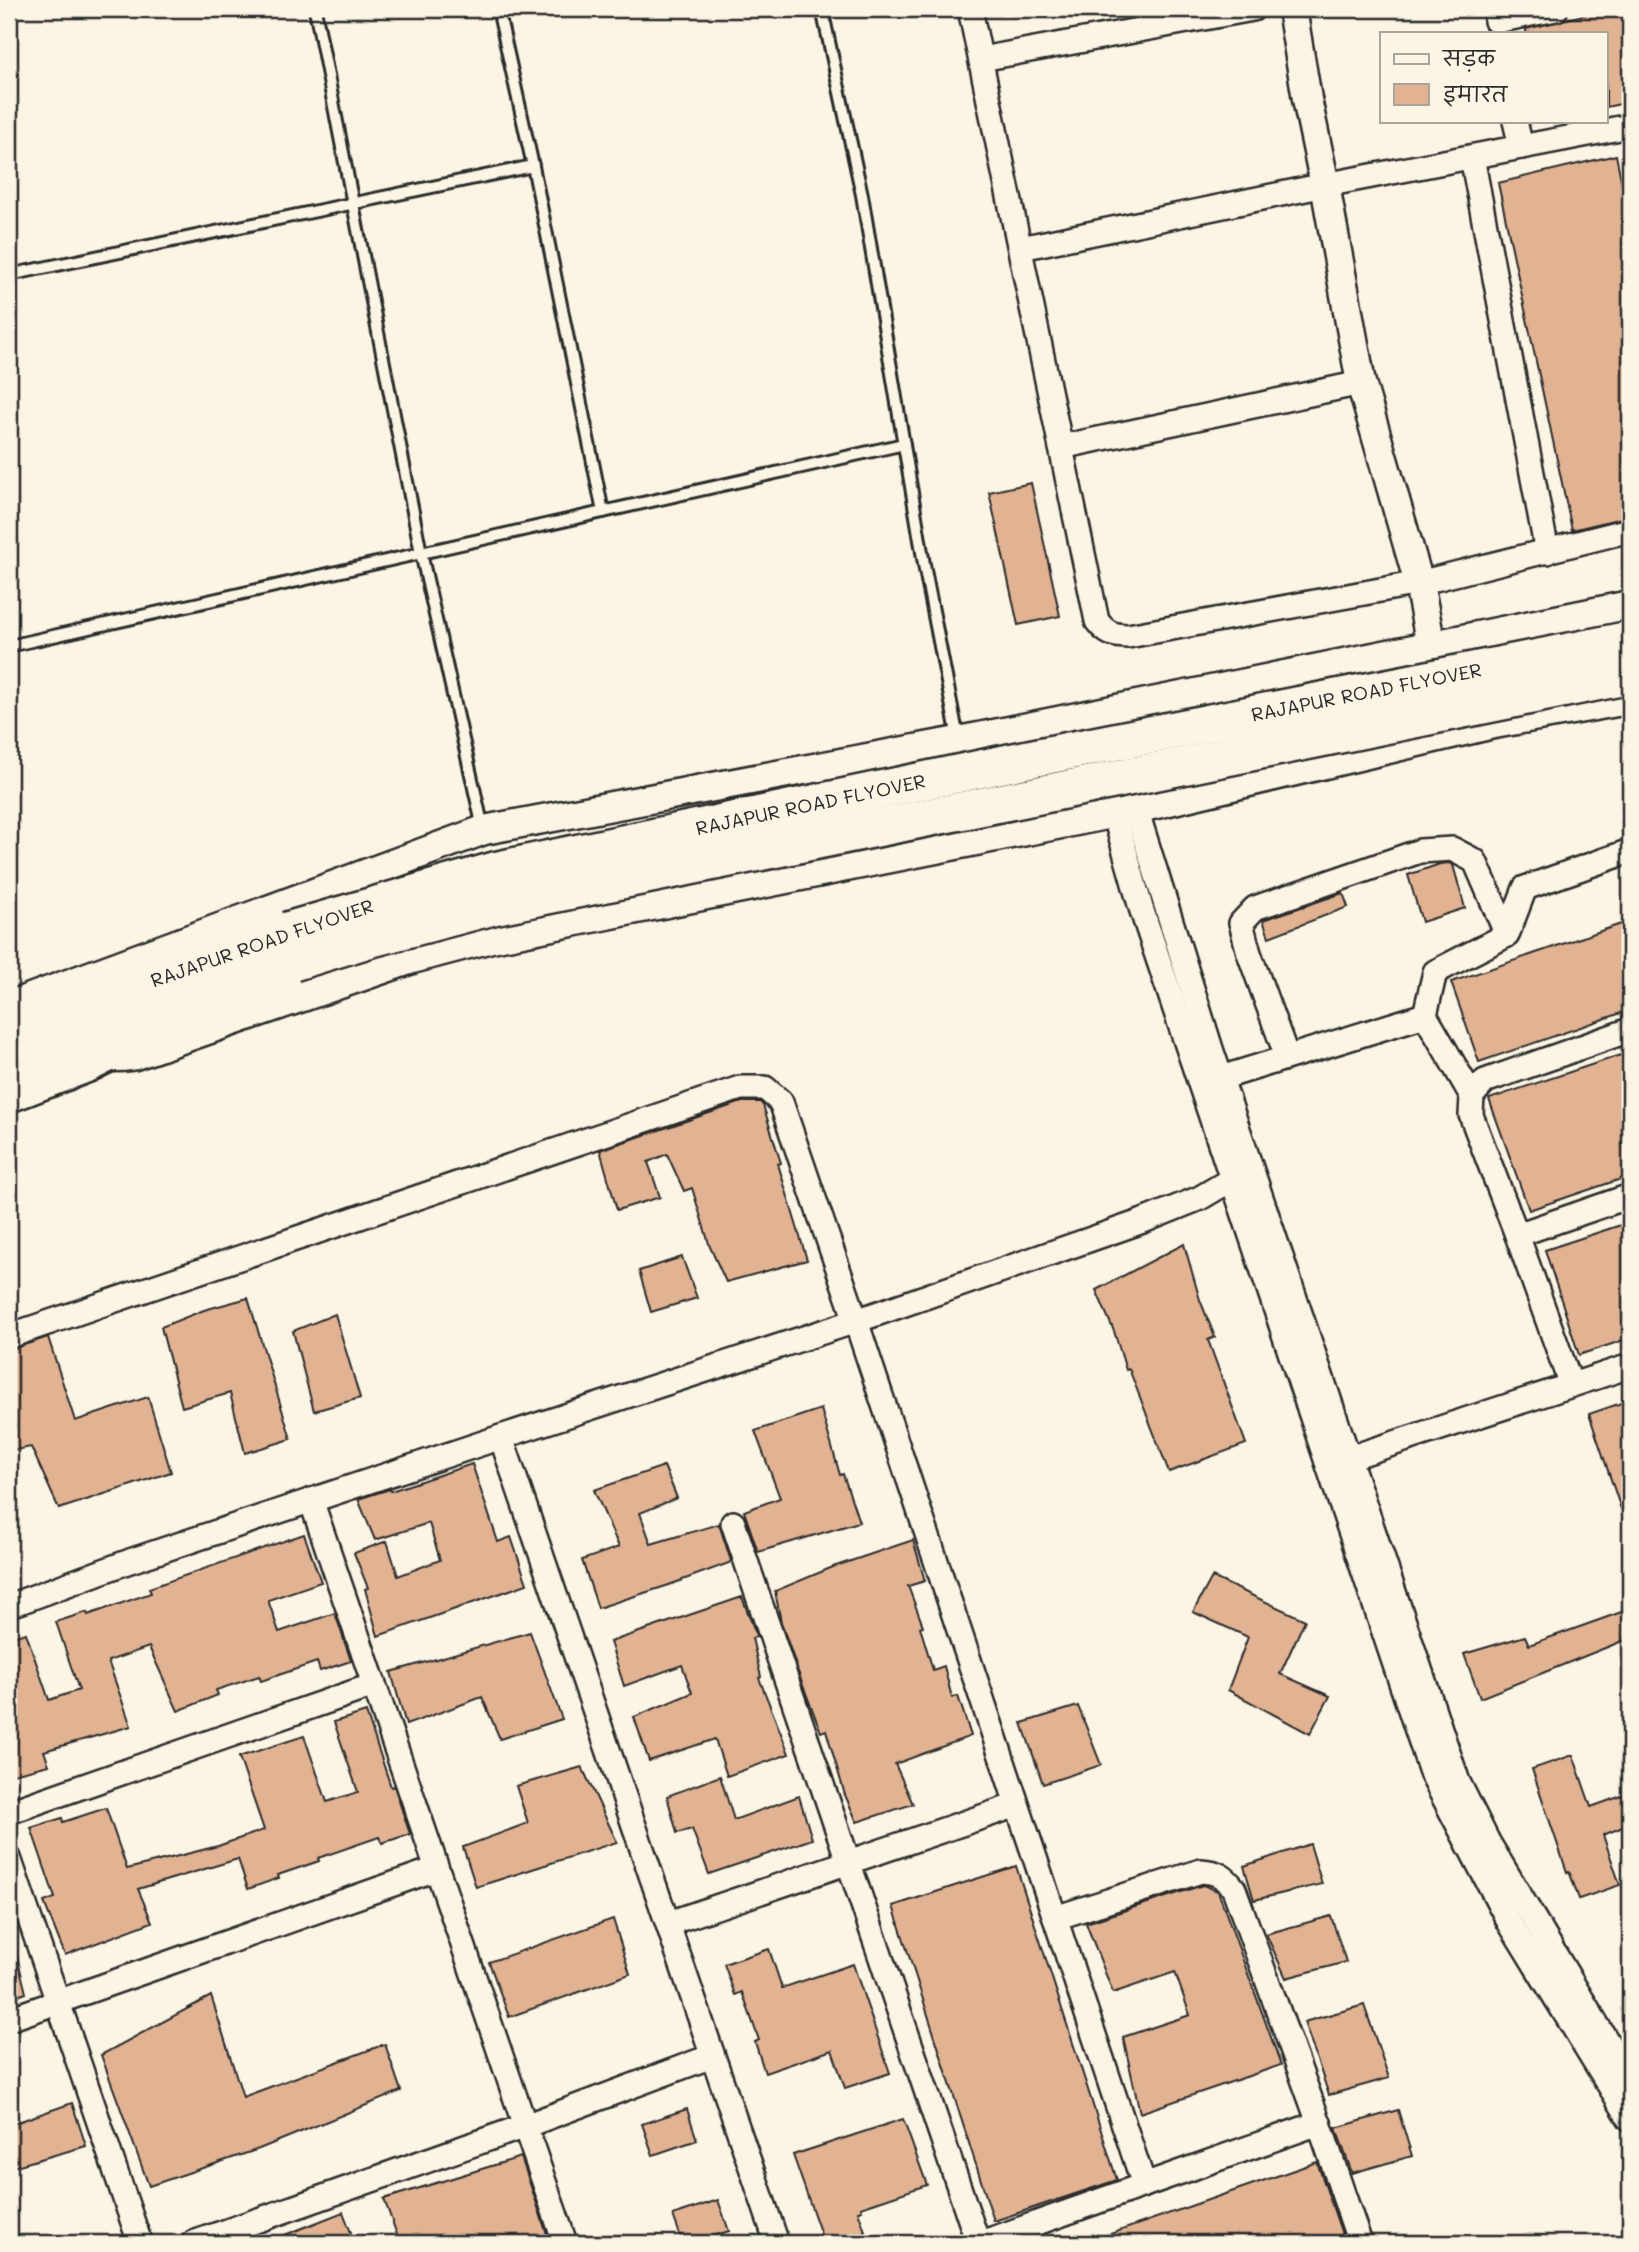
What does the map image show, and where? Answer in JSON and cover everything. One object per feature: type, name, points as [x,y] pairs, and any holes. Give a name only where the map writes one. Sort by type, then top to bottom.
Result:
[{"type":"highway","name":"RAJAPUR ROAD FLYOVER","points":[[9,1031],[290,946],[498,870],[1028,759],[1630,639]]},
{"type":"highway","name":"RAJAPUR ROAD FLYOVER","points":[[9,1068],[78,1042],[290,946],[368,939],[493,906],[1630,675]]},
{"type":"main road","points":[[78,1042],[96,1051],[114,1055],[133,1052],[410,956],[489,936],[1491,721],[1630,696]]},
{"type":"street","points":[[970,9],[1097,621],[1104,631],[1115,636],[1128,636],[1419,583],[1630,530]]},
{"type":"street","points":[[981,59],[1253,9]]},
{"type":"street","points":[[1292,9],[1361,383],[1419,583],[1430,645],[1451,731]]},
{"type":"street","points":[[1496,21],[1556,9]]},
{"type":"street","points":[[1516,122],[1521,147]]},
{"type":"street","points":[[1021,248],[1521,147],[1629,134]]},
{"type":"street","points":[[1472,157],[1547,552]]},
{"type":"street","points":[[1061,447],[1361,383]]},
{"type":"street","points":[[9,1006],[484,830],[958,741],[1630,605]]},
{"type":"street","points":[[1097,712],[1121,802],[1141,908],[1232,1179],[1458,1782],[1488,1842],[1630,2080]]},
{"type":"street","points":[[1121,802],[1221,1078],[1432,1775],[1509,1922],[1630,2119]]},
{"type":"street","points":[[1287,1057],[1249,953],[1241,923],[1255,908],[1420,852],[1452,849],[1475,862],[1507,935]]},
{"type":"street","points":[[1571,1385],[1471,1115],[1472,1096],[1425,1015],[1435,972],[1507,935],[1525,888],[1630,851]]},
{"type":"street","points":[[1221,1078],[1425,1015]]},
{"type":"street","points":[[1472,1096],[1485,1081],[1630,1030]]},
{"type":"street","points":[[9,1098],[114,1055]]},
{"type":"street","points":[[9,1336],[740,1088],[765,1088],[781,1102],[1144,2185]]},
{"type":"street","points":[[9,1606],[130,1561],[856,1321],[1143,1221],[1200,1198],[1232,1179]]},
{"type":"street","points":[[1517,1235],[1630,1196]]},
{"type":"street","points":[[1339,1462],[1630,1366]]},
{"type":"street","points":[[501,1437],[776,2243]]},
{"type":"street","points":[[311,1500],[565,2243]]},
{"type":"street","points":[[733,1523],[979,2243],[1319,2123]]},
{"type":"street","points":[[9,1812],[374,1685]]},
{"type":"street","points":[[669,1923],[1017,1805]]},
{"type":"street","points":[[9,1858],[140,2243]]},
{"type":"street","points":[[9,2019],[436,1869]]},
{"type":"street","points":[[1055,1918],[1201,1871],[1215,1872],[1227,1879],[1234,1889],[1360,2243]]},
{"type":"street","points":[[193,2243],[525,2126],[712,2056]]},
{"type":"lane","points":[[315,9],[421,553],[484,830]]},
{"type":"lane","points":[[498,9],[533,166],[603,512]]},
{"type":"lane","points":[[822,9],[862,195],[925,570],[958,741]]},
{"type":"lane","points":[[9,275],[533,166]]},
{"type":"lane","points":[[9,646],[904,444]]},
{"type":"building","points":[[1608,9],[1630,9],[1630,102],[1608,107],[1608,32],[1526,32],[1526,29]]},
{"type":"building","points":[[1616,155],[1630,223],[1630,516],[1572,530],[1498,183]]},
{"type":"building","points":[[1031,483],[1060,616],[1018,625],[989,492]]},
{"type":"building","points":[[1449,863],[1453,865],[1465,908],[1422,922],[1408,875]]},
{"type":"building","points":[[1343,893],[1348,907],[1269,937],[1263,920]]},
{"type":"building","points":[[1630,921],[1630,1010],[1479,1062],[1451,982]]},
{"type":"building","points":[[1630,1052],[1630,1176],[1529,1210],[1489,1099]]},
{"type":"building","points":[[742,1102],[760,1102],[763,1105],[807,1260],[726,1282],[710,1247],[692,1188],[684,1191],[667,1154],[648,1162],[660,1197],[617,1210],[600,1150]]},
{"type":"building","points":[[1630,1222],[1630,1338],[1579,1355],[1545,1250]]},
{"type":"building","points":[[1184,1244],[1200,1300],[1215,1337],[1208,1340],[1246,1444],[1169,1472],[1096,1290]]},
{"type":"building","points":[[682,1257],[697,1298],[651,1312],[639,1271]]},
{"type":"building","points":[[248,1298],[291,1439],[245,1453],[230,1393],[182,1407],[161,1327],[204,1310]]},
{"type":"building","points":[[335,1314],[360,1398],[314,1411],[293,1331]]},
{"type":"building","points":[[48,1337],[75,1421],[148,1397],[171,1472],[59,1509],[31,1447],[9,1451],[9,1350]]},
{"type":"building","points":[[1630,1400],[1630,1527],[1627,1527],[1589,1414]]},
{"type":"building","points":[[821,1409],[840,1475],[843,1474],[859,1522],[758,1552],[744,1511],[780,1498],[755,1431]]},
{"type":"building","points":[[472,1464],[498,1542],[511,1537],[527,1584],[378,1636],[365,1589],[368,1588],[354,1553],[387,1541],[398,1576],[440,1560],[429,1523],[375,1540],[358,1499]]},
{"type":"building","points":[[664,1466],[677,1498],[640,1513],[651,1544],[719,1524],[731,1561],[598,1608],[582,1560],[619,1547],[594,1490]]},
{"type":"building","points":[[304,1534],[321,1582],[268,1600],[279,1632],[335,1613],[351,1661],[320,1671],[317,1662],[261,1681],[259,1676],[216,1690],[218,1695],[178,1711],[149,1647],[108,1661],[131,1726],[44,1751],[49,1765],[9,1775],[9,1714],[18,1711],[9,1684],[9,1638],[26,1633],[49,1700],[79,1690],[56,1622],[87,1612],[88,1615],[151,1593],[149,1588]]},
{"type":"building","points":[[913,1540],[925,1581],[908,1586],[923,1626],[920,1627],[933,1670],[944,1666],[952,1698],[958,1696],[971,1736],[895,1764],[913,1804],[857,1822],[845,1795],[826,1730],[821,1732],[802,1683],[781,1622],[775,1591],[833,1567]]},
{"type":"building","points":[[1212,1577],[1305,1620],[1280,1674],[1330,1696],[1310,1734],[1228,1690],[1248,1637],[1193,1612]]},
{"type":"building","points":[[742,1597],[757,1637],[752,1638],[761,1677],[759,1678],[789,1754],[727,1776],[715,1739],[649,1761],[634,1717],[692,1693],[682,1665],[624,1686],[610,1642]]},
{"type":"building","points":[[1630,1609],[1630,1638],[1480,1698],[1464,1654],[1525,1636],[1529,1645]]},
{"type":"building","points":[[530,1632],[562,1719],[500,1739],[482,1697],[406,1725],[391,1672]]},
{"type":"building","points":[[1078,1706],[1101,1765],[1043,1784],[1022,1723]]},
{"type":"building","points":[[366,1712],[410,1834],[382,1843],[379,1837],[318,1858],[319,1861],[248,1889],[238,1859],[138,1889],[152,1922],[65,1955],[44,1902],[55,1898],[31,1828],[62,1818],[63,1822],[106,1808],[127,1869],[218,1846],[264,1830],[239,1757],[304,1736],[327,1802],[358,1792],[334,1722]]},
{"type":"building","points":[[1573,1755],[1591,1807],[1630,1793],[1630,1824],[1603,1835],[1620,1885],[1579,1899],[1569,1871],[1567,1872],[1532,1769]]},
{"type":"building","points":[[582,1767],[617,1842],[476,1887],[463,1847],[528,1823],[516,1786]]},
{"type":"building","points":[[720,1776],[734,1820],[799,1796],[812,1839],[709,1874],[692,1829],[677,1833],[667,1796]]},
{"type":"building","points":[[1310,1844],[1322,1884],[1254,1900],[1244,1866]]},
{"type":"building","points":[[1016,1866],[1117,2180],[994,2221],[893,1906]]},
{"type":"building","points":[[1203,1885],[1218,1891],[1281,2065],[1140,2113],[1123,2037],[1190,2015],[1175,1972],[1113,1993],[1086,1923]]},
{"type":"building","points":[[1331,1916],[1346,1962],[1286,1978],[1266,1934]]},
{"type":"building","points":[[613,1919],[630,1974],[509,2017],[489,1962]]},
{"type":"building","points":[[15,1948],[26,1993],[9,1999],[9,1949]]},
{"type":"building","points":[[769,1949],[782,1988],[853,1964],[890,2073],[845,2088],[832,2050],[765,2073],[755,2042],[759,2040],[742,1992],[735,1995],[724,1964]]},
{"type":"building","points":[[211,1996],[243,2097],[385,2044],[401,2091],[259,2149],[149,2186],[101,2055]]},
{"type":"building","points":[[1364,2005],[1389,2078],[1329,2095],[1304,2022]]},
{"type":"building","points":[[72,2103],[86,2146],[9,2168],[9,2125]]},
{"type":"building","points":[[687,2109],[697,2140],[653,2155],[642,2124]]},
{"type":"building","points":[[1398,2110],[1412,2156],[1352,2173],[1336,2128]]},
{"type":"building","points":[[903,2119],[927,2185],[861,2207],[862,2210],[858,2211],[869,2243],[824,2243],[793,2155]]},
{"type":"building","points":[[521,2157],[550,2243],[400,2243],[384,2199]]},
{"type":"building","points":[[1317,2162],[1345,2243],[1090,2241]]},
{"type":"building","points":[[718,2200],[729,2231],[692,2243],[683,2243],[673,2215]]},
{"type":"building","points":[[343,2212],[355,2243],[267,2243],[267,2242]]}]
